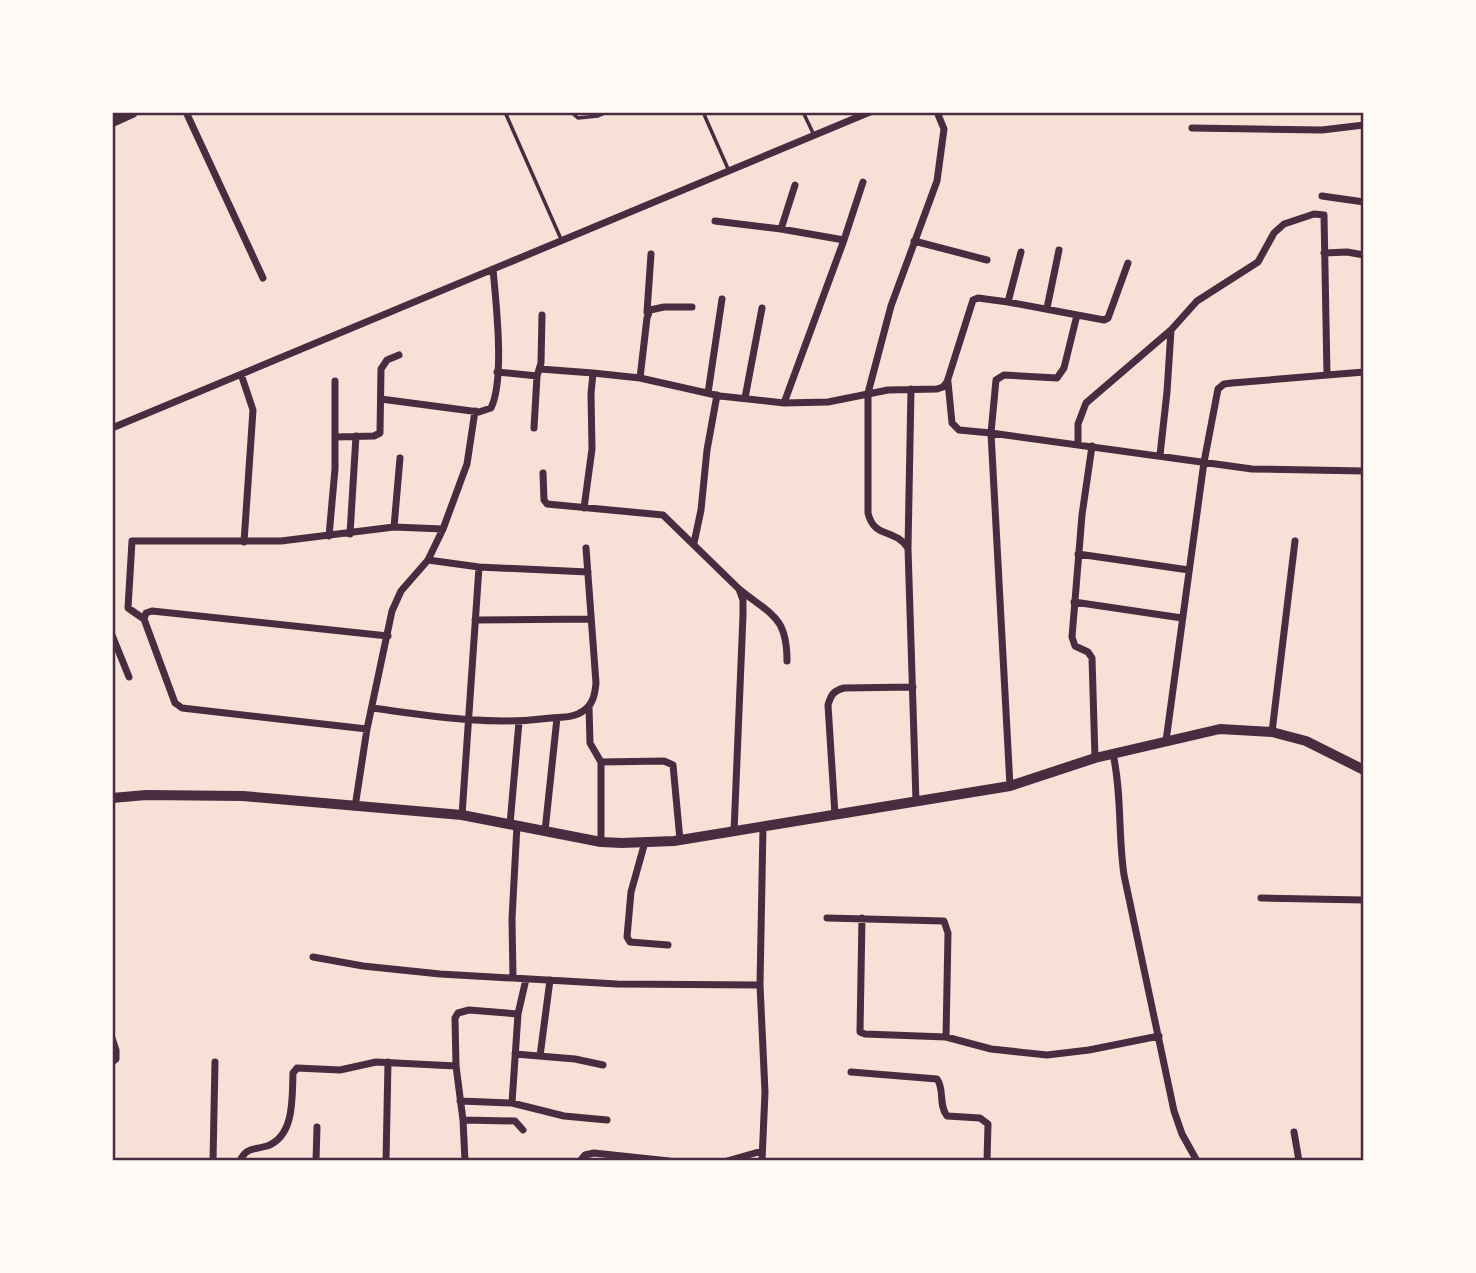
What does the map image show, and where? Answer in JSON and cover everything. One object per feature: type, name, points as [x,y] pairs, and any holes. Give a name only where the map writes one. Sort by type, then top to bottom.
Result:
[{"type":"highway","points":[[112,121],[132,112]]},
{"type":"street","points":[[186,112],[263,278]]},
{"type":"street","points":[[112,428],[870,112]]},
{"type":"street","points":[[908,548],[902,540],[878,531],[870,524],[868,393],[891,306],[937,181],[944,129],[937,112]]},
{"type":"street","points":[[1192,128],[1322,130],[1364,125]]},
{"type":"street","points":[[784,402],[863,182]]},
{"type":"street","points":[[782,229],[795,186]]},
{"type":"street","points":[[1322,196],[1364,202]]},
{"type":"street","points":[[1078,445],[1078,424],[1086,402],[1171,330],[1197,301],[1258,262],[1274,233],[1284,223],[1314,214],[1324,215],[1327,375]]},
{"type":"street","points":[[715,221],[844,240]]},
{"type":"street","points":[[914,241],[987,260]]},
{"type":"street","points":[[1046,308],[1059,250]]},
{"type":"street","points":[[1008,302],[1021,252]]},
{"type":"street","points":[[1324,253],[1347,252],[1364,255]]},
{"type":"street","points":[[640,378],[651,254]]},
{"type":"street","points":[[497,372],[593,373],[640,378],[713,394],[784,402],[828,402],[868,393],[911,388],[937,389],[947,382],[973,300],[978,298],[1008,302],[1100,320],[1108,318],[1128,263]]},
{"type":"street","points":[[381,399],[475,411],[491,408],[497,372],[493,269]]},
{"type":"street","points":[[694,543],[701,510],[722,299]]},
{"type":"street","points":[[647,318],[650,310],[654,308],[692,307]]},
{"type":"street","points":[[745,398],[762,308]]},
{"type":"street","points":[[534,428],[542,315]]},
{"type":"street","points":[[1010,786],[991,433],[996,380],[1004,376],[1057,378],[1064,368],[1077,315]]},
{"type":"street","points":[[1160,455],[1171,330]]},
{"type":"street","points":[[335,437],[374,436],[380,433],[381,369],[387,359],[399,355]]},
{"type":"street","points":[[1166,741],[1204,462],[1218,389],[1224,384],[1364,372]]},
{"type":"street","points":[[584,508],[592,449],[593,373]]},
{"type":"street","points":[[242,374],[253,410],[244,542]]},
{"type":"street","points":[[329,536],[335,469],[335,381]]},
{"type":"street","points":[[947,382],[952,423],[959,430],[1252,469],[1364,471]]},
{"type":"street","points":[[911,388],[908,548],[916,801]]},
{"type":"street","points":[[355,807],[367,729],[393,611],[401,591],[428,560],[443,529],[467,464],[475,411]]},
{"type":"street","points":[[350,534],[356,436]]},
{"type":"street","points":[[1092,446],[1078,554],[1073,642],[1092,658],[1095,758]]},
{"type":"street","points":[[394,527],[400,458]]},
{"type":"street","points":[[543,472],[544,500],[547,504],[663,515],[739,589],[779,621],[784,629],[787,660]]},
{"type":"street","points":[[367,729],[182,708],[175,703],[144,619],[128,608],[132,541],[244,542],[350,534],[394,527],[443,529]]},
{"type":"street","points":[[1272,732],[1295,541]]},
{"type":"street","points":[[586,548],[596,683],[589,706],[590,743],[601,762],[601,842]]},
{"type":"street","points":[[1078,554],[1189,570]]},
{"type":"street","points":[[428,560],[479,567],[588,572]]},
{"type":"street","points":[[462,815],[479,567]]},
{"type":"street","points":[[734,832],[743,615],[743,600],[739,589]]},
{"type":"street","points":[[1074,602],[1182,618]]},
{"type":"street","points":[[144,619],[146,612],[152,611],[388,636]]},
{"type":"street","points":[[475,620],[591,619]]},
{"type":"street","points":[[112,635],[129,677]]},
{"type":"street","points":[[835,815],[828,705],[833,692],[844,688],[913,687]]},
{"type":"street","points":[[372,708],[468,721],[519,722],[575,715],[589,706]]},
{"type":"street","points":[[545,831],[557,718]]},
{"type":"street","points":[[513,978],[514,824],[519,722]]},
{"type":"street","points":[[112,798],[146,795],[243,796],[462,815],[601,842],[645,842],[734,832],[1010,786],[1095,758],[1220,729],[1272,732],[1306,741],[1364,770]]},
{"type":"street","points":[[1113,754],[1120,788],[1123,863],[1174,1111],[1182,1135],[1197,1161]]},
{"type":"street","points":[[601,762],[664,761],[673,765],[680,840]]},
{"type":"street","points":[[762,1161],[765,1092],[760,985],[764,827]]},
{"type":"street","points":[[645,842],[631,891],[627,937],[630,942],[668,945]]},
{"type":"street","points":[[1261,898],[1364,900]]},
{"type":"street","points":[[827,918],[944,921],[948,933],[946,1037]]},
{"type":"street","points":[[862,918],[858,1026],[860,1032],[865,1034],[946,1037],[991,1049],[1047,1055],[1159,1036]]},
{"type":"street","points":[[313,957],[363,966],[440,974],[667,985],[760,985]]},
{"type":"street","points":[[512,1103],[518,1014],[526,979]]},
{"type":"street","points":[[540,1056],[550,980]]},
{"type":"street","points":[[466,1161],[456,1066],[454,1026],[458,1013],[469,1010],[518,1014]]},
{"type":"street","points":[[112,1038],[117,1054],[112,1062]]},
{"type":"street","points":[[515,1054],[575,1059],[603,1065]]},
{"type":"street","points":[[214,1161],[215,1062]]},
{"type":"street","points":[[240,1161],[251,1148],[267,1146],[284,1133],[290,1115],[294,1069],[340,1070],[367,1062],[456,1066]]},
{"type":"street","points":[[386,1161],[388,1062]]},
{"type":"street","points":[[851,1072],[937,1079],[940,1083],[942,1106],[947,1115],[980,1118],[988,1124],[988,1161]]},
{"type":"street","points":[[460,1101],[512,1103],[564,1115],[607,1120]]},
{"type":"street","points":[[463,1120],[515,1121],[523,1130]]},
{"type":"street","points":[[316,1161],[317,1127]]},
{"type":"street","points":[[1293,1132],[1299,1161]]},
{"type":"street","points":[[727,1161],[762,1151]]},
{"type":"street","points":[[580,1161],[585,1155],[594,1153],[669,1161]]},
{"type":"lane","points":[[505,112],[562,241]]},
{"type":"lane","points":[[571,112],[579,118],[607,112]]},
{"type":"lane","points":[[703,112],[729,171]]},
{"type":"lane","points":[[803,112],[814,135]]}]
